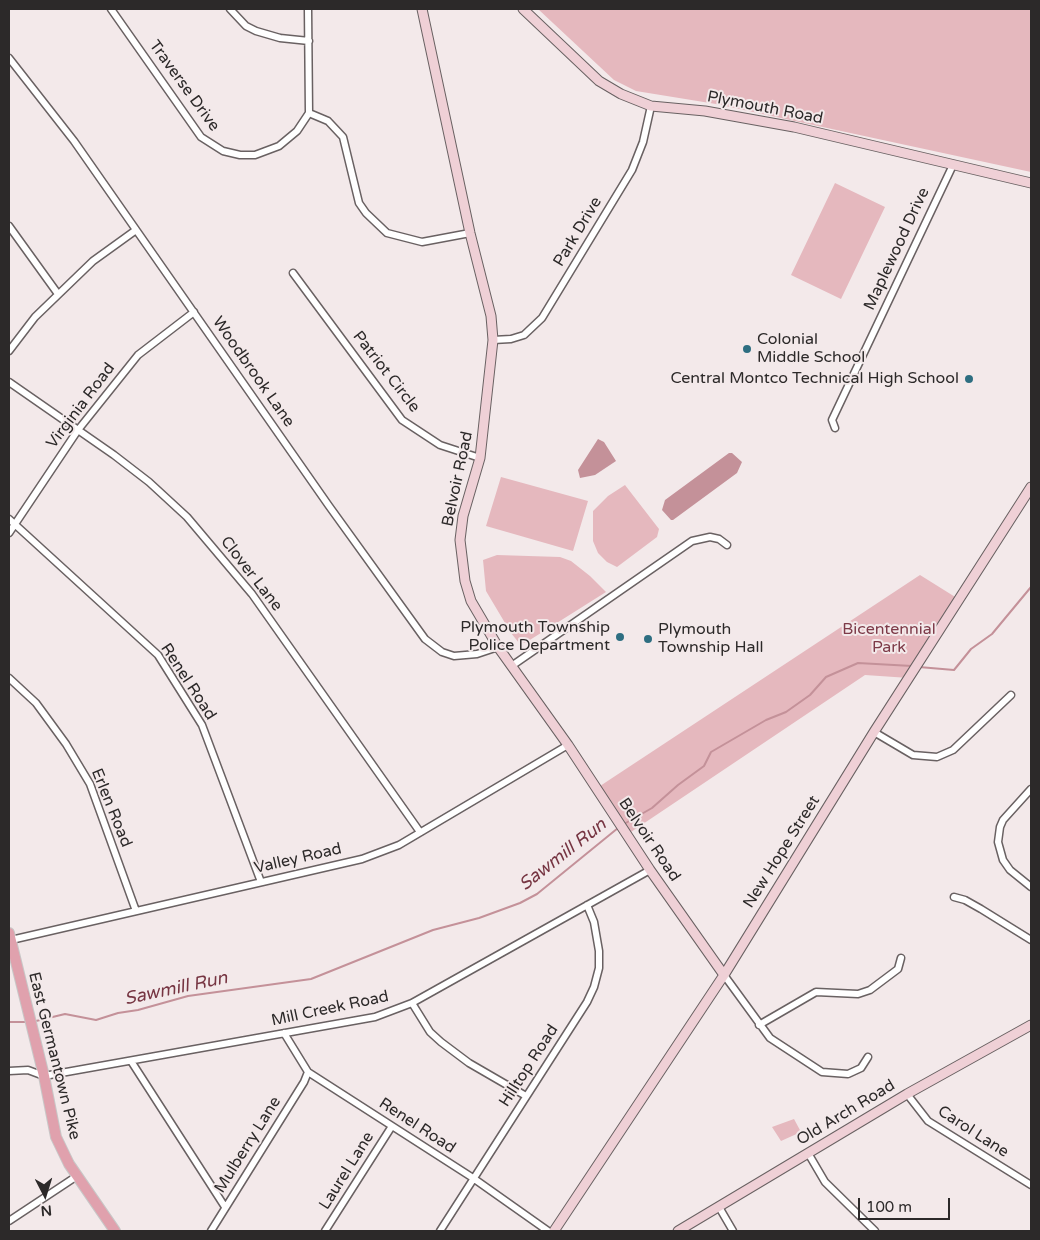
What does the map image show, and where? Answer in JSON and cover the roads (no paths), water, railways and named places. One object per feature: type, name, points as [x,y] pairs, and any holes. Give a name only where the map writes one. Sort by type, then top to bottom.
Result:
[{"type":"main road","name":"East Germantown Pike","points":[[10,936],[44,1076],[56,1137],[76,1176],[115,1231]]},
{"type":"street","name":"Traverse Drive","points":[[112,9],[201,137],[223,151],[240,155],[268,152],[288,140],[309,113]]},
{"type":"street","points":[[230,9],[242,22],[256,32],[291,40],[309,41]]},
{"type":"street","points":[[308,9],[309,113],[328,121],[343,137],[359,203],[366,214],[387,233],[422,242],[470,233]]},
{"type":"street","name":"Belvoir Road","points":[[422,9],[470,233],[491,316],[493,340],[480,458],[463,516],[460,559],[471,601],[498,647],[513,665],[650,870],[724,975]]},
{"type":"street","name":"Plymouth Road","points":[[523,9],[599,81],[621,94],[651,106],[705,111],[794,127],[1031,183]]},
{"type":"street","name":"Woodbrook Lane","points":[[9,58],[74,141],[329,506],[425,639],[442,652],[454,656],[477,654],[498,647]]},
{"type":"street","name":"Park Drive","points":[[493,340],[511,339],[524,335],[542,318],[632,170],[643,142],[651,106]]},
{"type":"street","name":"Maplewood Drive","points":[[835,428],[832,420],[953,165]]},
{"type":"street","points":[[9,226],[58,294]]},
{"type":"street","points":[[9,351],[35,317],[58,294],[93,261],[136,230]]},
{"type":"street","name":"Patriot Circle","points":[[293,273],[402,420],[440,445],[480,458]]},
{"type":"street","name":"Virginia Road","points":[[9,533],[78,430],[138,355],[194,312]]},
{"type":"street","name":"Clover Lane","points":[[9,382],[149,482],[187,517],[252,594],[420,832]]},
{"type":"street","name":"New Hope Street","points":[[554,1231],[724,975],[874,732],[1031,486]]},
{"type":"street","name":"Renel Road","points":[[9,519],[158,654],[202,725],[261,882]]},
{"type":"street","points":[[513,665],[692,541],[710,537],[719,539],[727,545]]},
{"type":"street","name":"Erlen Road","points":[[9,678],[36,703],[66,744],[90,784],[136,911]]},
{"type":"street","points":[[874,732],[913,755],[937,757],[953,750],[1011,696]]},
{"type":"street","name":"Valley Road","points":[[10,936],[136,911],[362,859],[399,844],[568,745]]},
{"type":"street","points":[[1031,789],[1003,820],[998,834],[999,848],[1003,860],[1010,870],[1031,887]]},
{"type":"street","name":"Mill Creek Road","points":[[44,1076],[375,1017],[412,1003],[650,870]]},
{"type":"street","points":[[954,898],[965,900],[1031,940]]},
{"type":"street","name":"Hilltop Road","points":[[440,1231],[588,1002],[599,968],[599,951],[594,922],[587,905]]},
{"type":"street","points":[[759,1025],[816,992],[858,994],[870,990],[898,969],[902,958]]},
{"type":"street","points":[[724,975],[770,1038],[822,1072],[848,1074],[862,1068],[868,1056]]},
{"type":"street","points":[[412,1003],[430,1032],[441,1042],[469,1062],[526,1096]]},
{"type":"street","name":"Old Arch Road","points":[[678,1231],[907,1094],[1031,1025]]},
{"type":"street","name":"Renel Road","points":[[284,1033],[308,1072],[473,1178],[548,1231]]},
{"type":"street","points":[[131,1061],[225,1207]]},
{"type":"street","points":[[9,1071],[28,1070],[44,1076]]},
{"type":"street","name":"Mulberry Lane","points":[[211,1231],[304,1082],[308,1072]]},
{"type":"street","name":"Carol Lane","points":[[907,1094],[928,1121],[1031,1185]]},
{"type":"street","name":"Laurel Lane","points":[[325,1231],[392,1126]]},
{"type":"street","points":[[808,1153],[825,1182],[875,1231]]},
{"type":"street","points":[[9,1222],[76,1176]]},
{"type":"street","points":[[719,1206],[733,1231]]},
{"type":"waterway","name":"Sawmill Run","points":[[919,667],[954,670],[971,649],[992,634],[1031,587]]},
{"type":"waterway","name":"Sawmill Run","points":[[624,824],[652,808],[678,785],[704,766],[711,752],[766,720],[786,712],[810,695],[826,677],[858,663],[912,666]]},
{"type":"waterway","name":"Sawmill Run","points":[[36,1021],[65,1014],[96,1020],[188,996],[311,979],[433,930],[479,918],[520,903],[537,894],[618,828]]},
{"type":"waterway","name":"Sawmill Run","points":[[9,1022],[25,1022]]},
{"type":"place","name":"Colonial Middle School","points":[[747,349]]},
{"type":"place","name":"Central Montco Technical High School","points":[[969,379]]},
{"type":"place","name":"Plymouth Township Police Department","points":[[620,637]]},
{"type":"place","name":"Plymouth Township Hall","points":[[648,639]]},
{"type":"park label","name":"Bicentennial Park","points":[[889,639]]}]
